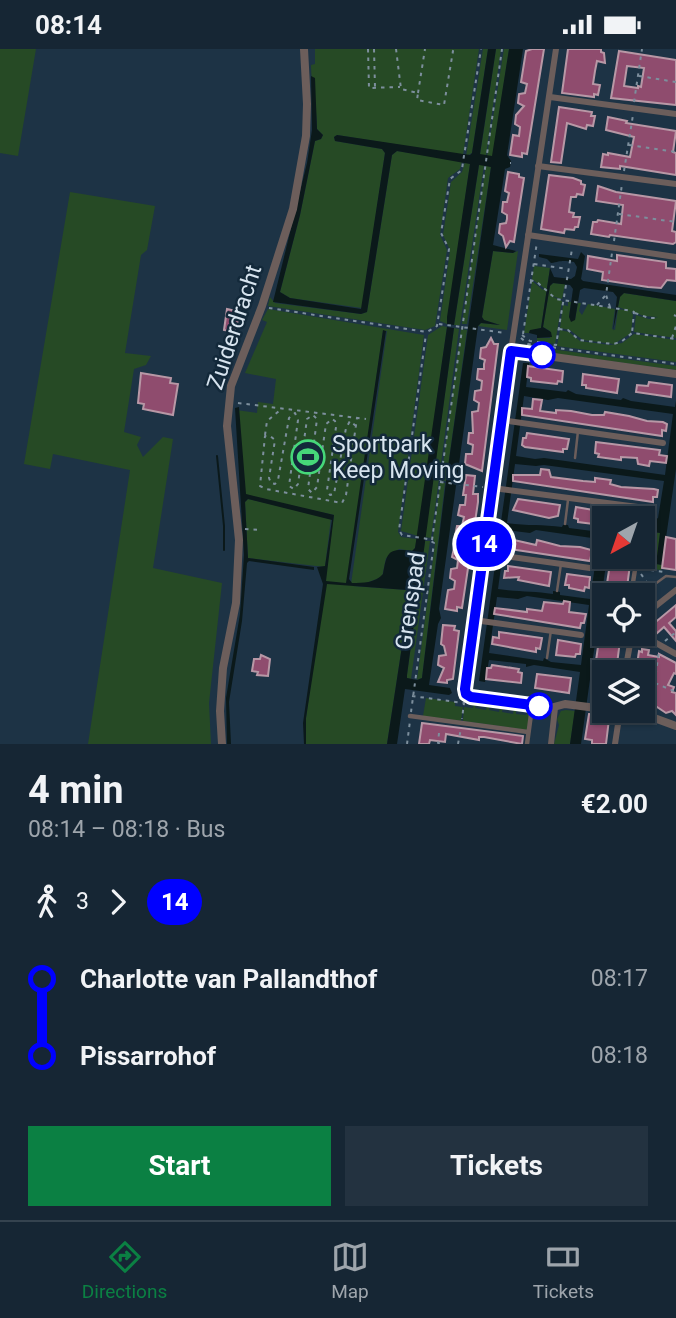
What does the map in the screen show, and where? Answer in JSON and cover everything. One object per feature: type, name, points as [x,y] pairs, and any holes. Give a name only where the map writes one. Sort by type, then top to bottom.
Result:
[{"type":"street","name":"Zuiderdracht","points":[[222,744],[222,679],[236,603],[239,540],[227,426],[229,402],[231,386],[262,306],[293,209],[306,136],[304,49]]},
{"type":"street","points":[[556,49],[511,351],[497,489],[466,694],[471,697],[555,708],[565,704],[592,708]]},
{"type":"street","points":[[550,97],[676,114]]},
{"type":"street","points":[[538,166],[676,184]]},
{"type":"street","points":[[528,235],[676,257]]},
{"type":"street","points":[[511,351],[676,374]]},
{"type":"street","points":[[506,420],[663,443]]},
{"type":"street","points":[[497,489],[636,506]]},
{"type":"street","points":[[488,554],[590,568]]},
{"type":"street","points":[[655,607],[676,590]]},
{"type":"street","points":[[478,621],[580,635]]},
{"type":"street","points":[[655,643],[676,654]]},
{"type":"street","points":[[527,744],[532,705]]},
{"type":"street","points":[[551,744],[555,708]]},
{"type":"street","points":[[410,716],[528,732]]},
{"type":"street","points":[[655,718],[676,726]]},
{"type":"street","points":[[615,744],[617,723]]},
{"type":"lane","points":[[575,458],[578,431]]},
{"type":"lane","points":[[565,524],[569,498]]},
{"type":"lane","points":[[557,591],[561,564]]},
{"type":"lane","points":[[655,584],[666,576],[676,576]]},
{"type":"lane","points":[[547,658],[551,630]]},
{"type":"path","points":[[368,49],[369,88],[401,87],[403,90],[418,93]]},
{"type":"path","points":[[374,49],[375,88]]},
{"type":"path","points":[[396,49],[401,87]]},
{"type":"path","points":[[425,49],[417,100],[444,105],[453,51],[450,49]]},
{"type":"path","points":[[262,306],[426,332],[438,323],[449,249],[441,233],[450,179],[462,170],[481,49]]},
{"type":"path","points":[[432,540],[502,49]]},
{"type":"path","points":[[597,305],[606,294],[642,49]]},
{"type":"path","points":[[638,76],[676,82]]},
{"type":"path","points":[[628,145],[676,152]]},
{"type":"path","points":[[618,213],[676,222]]},
{"type":"path","points":[[538,236],[522,335],[530,341],[556,345],[570,254]]},
{"type":"path","points":[[533,264],[568,269]]},
{"type":"path","points":[[530,280],[537,282],[551,296],[563,300],[621,308],[649,318],[657,318]]},
{"type":"path","points":[[606,294],[612,307]]},
{"type":"path","points":[[558,329],[568,330],[579,340],[613,344],[621,342],[632,333],[634,312]]},
{"type":"path","points":[[438,323],[515,335],[528,344],[676,364]]},
{"type":"path","points":[[632,333],[674,339],[676,326]]},
{"type":"path","name":"Grenspad","points":[[426,332],[399,530],[402,534],[432,540],[433,543],[413,694],[464,703],[461,723]]},
{"type":"path","points":[[229,402],[366,419]]},
{"type":"path","points":[[278,408],[279,411],[267,421],[260,484],[262,488],[342,503],[346,495],[357,418]]},
{"type":"path","points":[[265,436],[275,440],[269,478],[271,483],[275,484],[278,480],[289,418],[293,413],[298,415],[288,484],[292,489],[296,488],[307,419],[310,415],[317,417],[308,487],[312,493],[317,487],[326,424],[330,419],[335,421],[327,489],[328,493],[332,494],[336,489],[346,428],[350,421],[356,426]]},
{"type":"path","points":[[441,482],[497,489]]},
{"type":"path","points":[[249,529],[261,530]]},
{"type":"path","points":[[647,583],[636,568],[676,576]]},
{"type":"path","points":[[655,677],[660,646],[676,632]]},
{"type":"path","points":[[655,683],[676,692]]},
{"type":"path","points":[[458,744],[461,723]]},
{"type":"path","points":[[439,733],[438,743],[444,744]]},
{"type":"green space","points":[[0,49],[36,49],[18,156],[0,153]]},
{"type":"green space","points":[[315,49],[479,49],[463,155],[337,135],[334,137],[335,141],[382,149],[385,153],[362,308],[290,298],[280,292],[315,141],[323,135],[317,129],[312,80],[311,65],[315,64]]},
{"type":"green space","points":[[483,49],[488,49],[472,153],[466,156]]},
{"type":"green space","points":[[496,49],[501,49],[486,155],[480,155]]},
{"type":"green space","points":[[504,49],[509,49],[493,156],[487,156]]},
{"type":"green space","points":[[397,151],[462,161],[460,169],[448,178],[440,235],[447,250],[435,326],[425,330],[268,306],[270,297],[275,303],[361,314],[367,312],[392,155]]},
{"type":"green space","points":[[465,162],[470,164],[447,324],[440,321],[450,250],[443,235],[451,182],[462,172]]},
{"type":"green space","points":[[479,165],[484,165],[460,325],[454,325]]},
{"type":"green space","points":[[486,165],[491,167],[467,324],[462,324]]},
{"type":"green space","points":[[70,192],[155,206],[147,250],[141,255],[125,353],[151,356],[146,365],[134,369],[124,432],[141,437],[137,445],[143,457],[163,437],[173,439],[153,568],[222,583],[209,703],[211,744],[88,744],[130,470],[53,454],[50,469],[24,464]]},
{"type":"green space","points":[[493,251],[518,251],[507,330],[478,326],[481,323],[500,325],[482,317]]},
{"type":"green space","points":[[534,266],[550,268],[541,328],[524,333],[532,281],[543,290],[544,288],[532,279]]},
{"type":"green space","points":[[565,284],[562,299],[551,296],[562,301],[555,344],[537,341],[537,338],[550,338],[550,331],[543,327],[550,285]]},
{"type":"green space","points":[[624,293],[676,301],[676,338],[634,332],[636,315],[649,319],[658,317],[644,316],[618,307],[620,296]]},
{"type":"green space","points":[[568,302],[571,302],[569,317],[575,320],[578,303],[581,303],[579,311],[582,315],[588,304],[615,309],[612,329],[615,330],[618,309],[631,311],[631,333],[614,344],[583,340],[570,330],[560,328],[563,305],[568,306]]},
{"type":"green space","points":[[268,309],[424,335],[398,532],[401,537],[417,539],[415,548],[412,551],[399,549],[386,558],[382,577],[366,583],[355,583],[353,586],[407,590],[410,594],[387,744],[306,744],[306,718],[334,515],[243,495],[236,410],[257,413],[258,402],[273,404],[276,379],[245,373],[267,322],[262,320]],"holes":[[[383,331],[387,331],[351,584],[347,583]]]},
{"type":"green space","points":[[442,326],[447,327],[418,536],[401,531],[428,335]]},
{"type":"green space","points":[[454,328],[459,329],[431,538],[425,537]]},
{"type":"green space","points":[[461,329],[467,330],[446,481],[441,480]]},
{"type":"green space","points":[[560,330],[569,332],[580,341],[610,345],[622,343],[634,334],[676,340],[676,362],[557,346]]},
{"type":"green space","points":[[521,345],[676,366],[676,370],[544,352]]},
{"type":"green space","points":[[440,483],[445,483],[422,678],[417,680],[435,544],[433,538]]},
{"type":"green space","points":[[248,499],[331,518],[325,567],[248,558],[245,502]]},
{"type":"green space","points":[[655,532],[660,533],[657,564],[662,565],[661,570],[653,569]]},
{"type":"green space","points":[[425,541],[430,541],[411,679],[407,678],[407,675]]},
{"type":"green space","points":[[426,698],[455,702],[455,706],[463,707],[461,721],[423,716]]},
{"type":"green space","points":[[474,703],[475,708],[486,710],[489,705],[489,710],[499,712],[500,707],[503,707],[502,712],[513,714],[514,708],[516,714],[526,715],[528,710],[530,711],[527,730],[463,721],[464,707],[473,708]]},
{"type":"green space","points":[[561,711],[575,711],[570,744],[554,744],[559,725],[557,719]]},
{"type":"shaded area","points":[[488,49],[496,49],[480,154],[492,156],[509,49],[523,49],[507,155],[511,161],[510,167],[505,169],[493,245],[516,251],[493,251],[482,317],[500,325],[481,323],[478,326],[439,609],[441,618],[429,685],[450,688],[452,693],[449,695],[405,689],[397,744],[387,744],[410,594],[407,590],[327,584],[304,744],[303,723],[323,584],[317,567],[325,566],[332,520],[248,499],[245,502],[248,558],[314,567],[314,570],[249,561],[247,563],[242,621],[229,702],[231,744],[227,744],[226,698],[240,614],[244,555],[235,408],[239,407],[246,494],[334,515],[326,581],[346,583],[383,330],[386,331],[349,579],[352,583],[373,581],[383,574],[390,553],[398,550],[412,551],[415,548],[447,327],[454,328],[407,675],[407,678],[417,680],[422,678],[446,481],[491,167],[479,165],[454,325],[447,324],[447,317],[470,164],[397,151],[392,155],[367,312],[361,314],[273,302],[307,163],[312,130],[311,76],[315,78],[317,129],[323,135],[315,141],[280,292],[290,298],[361,309],[385,153],[382,149],[335,141],[334,137],[337,135],[470,155]]},
{"type":"shaded area","points":[[581,252],[585,256],[581,279],[583,281],[676,295],[676,301],[624,293],[620,297],[613,331],[617,297],[613,292],[584,288],[580,290],[575,320],[571,322],[569,317],[573,289],[570,285],[553,283],[550,286],[543,327],[551,332],[552,337],[537,338],[537,335],[529,333],[530,330],[541,328],[550,268],[554,277],[571,279],[575,276],[577,267],[574,262],[551,263],[539,257],[539,254],[578,259]]},
{"type":"shaded area","points":[[523,363],[529,363],[526,387],[566,392],[568,390],[576,394],[621,400],[623,398],[675,407],[676,401],[676,469],[662,565],[656,564],[660,533],[655,532],[655,520],[658,518],[664,481],[544,465],[515,464],[507,523],[562,527],[568,525],[569,528],[592,531],[592,538],[536,530],[530,533],[506,530],[498,589],[553,594],[553,591],[560,592],[560,595],[590,599],[592,586],[592,646],[595,646],[581,744],[570,744],[580,672],[534,665],[526,667],[526,664],[489,660],[485,682],[479,681]],"holes":[[[524,396],[548,400],[558,398],[673,414],[665,475],[516,456]],[[527,596],[589,605],[581,665],[551,662],[544,658],[543,661],[489,653],[497,597],[518,599]]]},
{"type":"shaded area","points":[[594,569],[605,569],[603,583],[592,583]]},
{"type":"building","points":[[544,49],[527,154],[522,153],[522,157],[510,155],[513,135],[519,136],[520,127],[515,124],[516,115],[524,106],[518,103],[519,94],[525,93],[527,84],[521,82],[526,51]]},
{"type":"building","points":[[568,49],[601,49],[604,53],[605,63],[597,61],[593,84],[600,85],[598,95],[594,94],[594,97],[562,93]]},
{"type":"building","points":[[619,51],[676,60],[676,105],[611,98]],"holes":[[[627,66],[644,68],[641,87],[624,86]]]},
{"type":"building","points":[[559,107],[592,112],[591,116],[595,116],[593,126],[587,125],[586,129],[567,123],[561,163],[551,162]]},
{"type":"building","points":[[608,117],[627,121],[626,123],[676,131],[673,152],[676,153],[676,175],[620,166],[620,169],[601,167],[603,154],[630,157],[634,137],[606,130]]},
{"type":"building","points":[[508,172],[524,178],[514,242],[510,241],[506,247],[503,236],[499,233],[500,224],[506,223],[507,219],[507,215],[502,212],[503,202],[507,202],[509,193],[505,191]]},
{"type":"building","points":[[549,175],[573,178],[585,185],[583,195],[571,197],[569,212],[574,213],[573,217],[580,217],[578,227],[574,230],[565,229],[564,233],[541,229]]},
{"type":"building","points":[[598,186],[616,192],[676,201],[672,231],[676,232],[676,242],[673,244],[591,234],[593,222],[598,220],[621,224],[623,205],[596,201]]},
{"type":"building","points":[[617,255],[666,262],[666,268],[676,269],[676,281],[667,280],[661,288],[648,287],[602,280],[603,272],[587,269],[588,256],[617,261]]},
{"type":"building","points":[[227,309],[241,312],[234,332],[224,330]]},
{"type":"building","points":[[491,338],[494,344],[498,344],[482,471],[465,464],[466,454],[472,454],[473,445],[468,443],[469,433],[473,433],[472,412],[478,411],[479,403],[474,400],[475,391],[481,390],[482,381],[477,379],[478,369],[484,369],[485,360],[480,358],[481,348],[486,347]]},
{"type":"building","points":[[528,366],[563,371],[562,382],[558,381],[557,384],[531,381],[531,378],[527,377]]},
{"type":"building","points":[[141,373],[171,378],[170,383],[178,384],[173,415],[143,409],[144,404],[138,403]]},
{"type":"building","points":[[583,374],[619,379],[617,393],[586,388],[586,385],[582,385]]},
{"type":"building","points":[[649,382],[672,385],[671,397],[636,392],[637,385],[648,386]]},
{"type":"building","points":[[533,399],[542,400],[540,411],[571,411],[592,415],[604,415],[605,412],[663,422],[667,424],[666,431],[662,430],[662,436],[522,415],[522,408],[532,409]]},
{"type":"building","points":[[527,433],[569,439],[567,449],[563,449],[563,452],[525,447],[522,445],[523,438],[526,438]]},
{"type":"building","points":[[596,442],[660,450],[659,455],[667,456],[666,463],[650,461],[649,466],[638,464],[637,458],[621,457],[621,460],[598,457],[599,454],[595,453]]},
{"type":"building","points":[[541,469],[549,470],[551,477],[595,482],[595,478],[611,480],[610,484],[621,487],[654,489],[658,490],[657,497],[653,497],[653,502],[513,481],[513,475],[540,475]]},
{"type":"building","points":[[466,475],[475,476],[473,494],[478,494],[478,502],[462,608],[457,607],[457,611],[445,609],[448,590],[454,589],[455,581],[450,578],[451,569],[457,568],[458,560],[452,557],[461,538],[455,536],[457,526],[462,526],[464,517],[458,515],[460,505],[465,505],[466,495],[463,495]]},
{"type":"building","points":[[518,499],[560,505],[558,516],[549,518],[513,510]]},
{"type":"building","points":[[576,507],[592,510],[592,524],[578,522],[578,519],[574,518]]},
{"type":"building","points":[[666,537],[676,539],[676,570],[662,568]]},
{"type":"building","points":[[537,540],[560,546],[580,547],[592,550],[592,556],[590,561],[503,548],[504,541],[536,545]]},
{"type":"building","points":[[508,566],[551,572],[549,586],[518,580],[519,577],[504,578]]},
{"type":"building","points":[[609,569],[629,569],[628,583],[607,583]]},
{"type":"building","points":[[567,574],[590,577],[589,588],[585,587],[584,591],[569,588],[569,585],[565,585]]},
{"type":"building","points":[[564,601],[570,602],[569,612],[586,614],[580,628],[494,614],[495,608],[542,611],[544,602],[563,604]]},
{"type":"building","points":[[676,605],[676,617],[669,623],[676,631],[676,641],[664,627],[655,634],[655,622]]},
{"type":"building","points":[[443,625],[455,626],[454,630],[459,631],[453,679],[447,680],[447,683],[438,682],[444,668],[438,665],[439,656],[446,655],[441,644]]},
{"type":"building","points":[[499,632],[542,638],[540,649],[536,648],[536,652],[492,644],[493,637],[499,638]]},
{"type":"building","points":[[558,640],[581,644],[580,654],[575,657],[556,655]]},
{"type":"building","points":[[598,646],[619,646],[618,660],[596,660]]},
{"type":"building","points":[[642,649],[649,650],[648,655],[659,657],[659,654],[676,663],[676,674],[674,673],[668,685],[674,687],[672,692],[676,693],[676,715],[672,711],[666,713],[655,706],[655,660],[638,660],[639,651],[642,652]]},
{"type":"building","points":[[261,655],[270,659],[268,676],[257,675],[258,672],[252,671],[254,659],[260,659]]},
{"type":"building","points":[[492,665],[519,669],[518,672],[522,673],[521,683],[486,679],[487,668]]},
{"type":"building","points":[[537,674],[571,678],[569,693],[535,688]]},
{"type":"building","points":[[589,714],[592,714],[592,723],[609,723],[606,744],[592,744],[592,740],[585,739]]},
{"type":"building","points":[[422,723],[523,736],[522,744],[446,734],[445,742],[430,740],[429,744],[419,744]]},
{"type":"waterway","points":[[217,456],[224,550]]},
{"type":"bus line","name":"14","points":[[539,706],[471,697],[466,694],[465,689],[511,351],[542,355]]},
{"type":"place","name":"Sportpark Keep Moving","points":[[308,457]]}]
